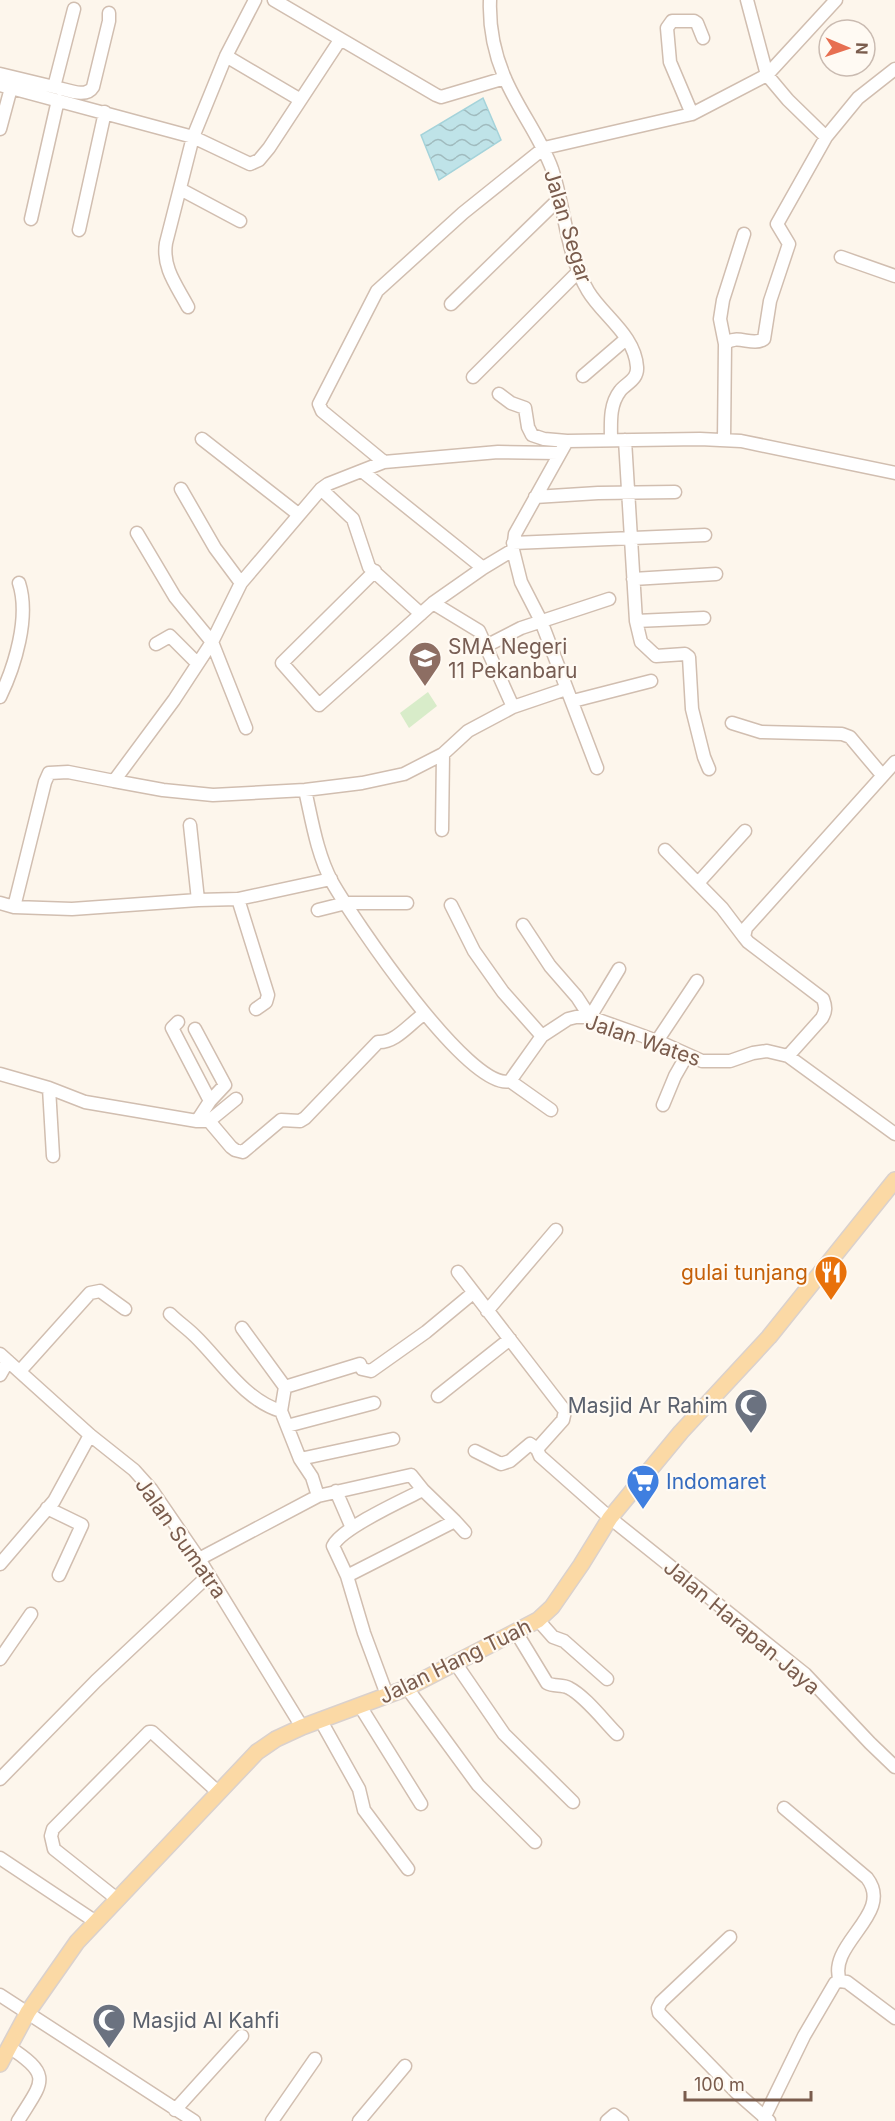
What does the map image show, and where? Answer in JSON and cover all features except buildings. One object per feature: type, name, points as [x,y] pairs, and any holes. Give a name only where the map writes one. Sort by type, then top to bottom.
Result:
[{"type":"main road","name":"Jalan Hang Tuah","points":[[4,2055],[28,2012],[77,1942],[256,1752],[276,1739],[302,1727],[407,1688],[456,1664],[538,1620],[552,1607],[610,1518],[681,1432],[769,1337],[895,1180]]},
{"type":"street","points":[[188,307],[166,267],[164,253],[193,137],[226,56],[255,0]]},
{"type":"street","points":[[274,0],[441,97],[505,78]]},
{"type":"street","name":"Jalan Segar","points":[[490,0],[491,28],[497,57],[505,78],[544,148],[553,171],[562,215],[588,291],[626,339],[638,368],[633,381],[619,392],[611,414],[611,440]]},
{"type":"street","points":[[747,0],[767,75],[788,100],[826,137]]},
{"type":"street","points":[[384,462],[322,411],[319,404],[377,291],[463,213],[544,148],[692,114],[767,75],[836,0]]},
{"type":"street","points":[[54,87],[74,9]]},
{"type":"street","points":[[0,74],[85,93],[91,91],[110,18],[109,13]]},
{"type":"street","points":[[692,114],[670,62],[667,28],[672,21],[694,21],[703,38]]},
{"type":"street","points":[[0,129],[6,87],[193,137],[250,164],[259,160],[269,148],[299,99],[340,40]]},
{"type":"street","points":[[226,56],[299,99]]},
{"type":"street","points":[[725,344],[734,339],[758,342],[764,339],[771,301],[789,244],[777,225],[826,137],[858,98],[895,69]]},
{"type":"street","points":[[31,219],[58,100]]},
{"type":"street","points":[[79,230],[105,112]]},
{"type":"street","points":[[180,189],[240,221]]},
{"type":"street","points":[[452,304],[559,199]]},
{"type":"street","points":[[724,440],[725,344],[720,319],[744,234]]},
{"type":"street","points":[[841,256],[895,276]]},
{"type":"street","points":[[473,378],[580,270]]},
{"type":"street","points":[[583,376],[626,339]]},
{"type":"street","points":[[499,394],[511,403],[525,408],[528,427],[532,435],[544,439],[741,441],[895,472]]},
{"type":"street","points":[[202,439],[297,514]]},
{"type":"street","points":[[625,440],[636,621],[641,642],[652,654],[662,656],[685,654],[688,657],[692,709],[709,769]]},
{"type":"street","points":[[567,441],[558,453],[515,534],[513,546],[521,582],[542,621],[597,768]]},
{"type":"street","points":[[114,781],[174,700],[212,642],[241,583],[297,514],[321,489],[328,484],[384,462],[498,452],[558,453]]},
{"type":"street","points":[[362,471],[483,567]]},
{"type":"street","points":[[181,489],[215,548],[241,583]]},
{"type":"street","points":[[321,489],[353,519],[369,567],[421,614]]},
{"type":"street","points":[[535,497],[675,492]]},
{"type":"street","points":[[137,533],[175,597],[212,642],[246,728]]},
{"type":"street","points":[[375,571],[282,663],[319,705],[433,603],[513,546],[630,537],[705,535]]},
{"type":"street","points":[[633,579],[716,574]]},
{"type":"street","points":[[0,697],[10,676],[19,639],[22,603],[19,583]]},
{"type":"street","points":[[486,646],[521,628],[609,599]]},
{"type":"street","points":[[433,603],[479,631],[513,707]]},
{"type":"street","points":[[636,621],[704,618]]},
{"type":"street","points":[[156,644],[170,636],[197,663]]},
{"type":"street","points":[[573,701],[651,681]]},
{"type":"street","points":[[14,907],[49,773],[68,772],[163,790],[213,795],[305,790],[362,783],[404,774],[443,754],[468,731],[513,707],[566,689]]},
{"type":"street","points":[[732,723],[761,732],[850,736],[882,775]]},
{"type":"street","points":[[442,830],[443,754]]},
{"type":"street","points":[[744,936],[746,928],[895,762]]},
{"type":"street","points":[[305,790],[320,854],[331,879],[384,961],[424,1014],[469,1060],[497,1081],[510,1081],[551,1110]]},
{"type":"street","points":[[190,825],[198,900]]},
{"type":"street","points":[[698,883],[745,831]]},
{"type":"street","points":[[665,850],[722,908],[748,942],[823,999],[826,1012],[788,1056]]},
{"type":"street","points":[[0,903],[14,907],[72,909],[238,899],[331,879]]},
{"type":"street","points":[[238,899],[268,995],[266,1002],[256,1009]]},
{"type":"street","points":[[318,910],[346,903],[407,903]]},
{"type":"street","points":[[451,905],[474,951],[503,992],[542,1036]]},
{"type":"street","points":[[523,925],[550,966],[578,997],[590,1017],[619,969]]},
{"type":"street","points":[[657,1041],[697,981]]},
{"type":"street","points":[[0,1074],[49,1088],[85,1102],[203,1121],[239,1152],[246,1151],[275,1123],[281,1120],[300,1121],[305,1118],[376,1039],[386,1042],[394,1038],[424,1014]]},
{"type":"street","name":"Jalan Wates","points":[[510,1081],[542,1036],[568,1019],[590,1017],[712,1063],[730,1061],[767,1051],[788,1056],[895,1134]]},
{"type":"street","points":[[178,1022],[172,1028],[210,1101]]},
{"type":"street","points":[[195,1029],[225,1085],[210,1101],[203,1121]]},
{"type":"street","points":[[663,1105],[687,1055]]},
{"type":"street","points":[[49,1088],[53,1156]]},
{"type":"street","points":[[203,1121],[237,1099]]},
{"type":"street","points":[[487,1311],[556,1230]]},
{"type":"street","points":[[458,1272],[565,1411],[563,1420],[537,1449],[530,1444],[510,1461],[501,1464],[475,1451]]},
{"type":"street","points":[[20,1371],[90,1293],[100,1291],[125,1309]]},
{"type":"street","points":[[285,1387],[360,1364],[362,1369],[371,1371],[426,1332],[472,1293]]},
{"type":"street","points":[[170,1314],[195,1336],[250,1394],[267,1407],[281,1411]]},
{"type":"street","points":[[242,1328],[285,1387],[281,1411],[300,1459],[312,1477],[318,1496]]},
{"type":"street","points":[[438,1396],[510,1339]]},
{"type":"street","points":[[0,1375],[4,1357]]},
{"type":"street","name":"Jalan Sumatra","points":[[4,1357],[90,1435],[134,1470],[145,1483],[199,1559],[302,1727]]},
{"type":"street","points":[[287,1426],[374,1403]]},
{"type":"street","points":[[0,1564],[54,1501],[90,1435]]},
{"type":"street","points":[[300,1459],[393,1439]]},
{"type":"street","name":"Jalan Harapan Jaya","points":[[537,1449],[540,1456],[610,1518],[805,1674],[895,1767]]},
{"type":"street","points":[[199,1559],[318,1496],[411,1475],[465,1532]]},
{"type":"street","points":[[387,1695],[364,1633],[347,1576],[333,1546],[335,1541],[352,1528],[423,1490]]},
{"type":"street","points":[[336,1491],[352,1528]]},
{"type":"street","points":[[48,1508],[82,1525],[59,1575]]},
{"type":"street","points":[[347,1576],[455,1521]]},
{"type":"street","points":[[0,1779],[96,1681],[209,1575]]},
{"type":"street","points":[[0,1659],[31,1614]]},
{"type":"street","points":[[538,1620],[553,1636],[564,1641],[607,1679]]},
{"type":"street","points":[[516,1632],[547,1683],[565,1686],[576,1692],[617,1734]]},
{"type":"street","points":[[456,1664],[504,1734],[573,1802]]},
{"type":"street","points":[[407,1688],[478,1785],[535,1842]]},
{"type":"street","points":[[360,1706],[421,1804]]},
{"type":"street","points":[[321,1720],[359,1789],[364,1810],[408,1869]]},
{"type":"street","points":[[117,1899],[54,1849],[51,1836],[53,1829],[150,1732],[219,1793]]},
{"type":"street","points":[[784,1808],[874,1886],[874,1904],[839,1960],[840,1981]]},
{"type":"street","points":[[0,1858],[96,1922]]},
{"type":"street","points":[[730,1937],[658,2008],[659,2013],[766,2120],[804,2036],[835,1983],[847,1982],[895,2018]]},
{"type":"street","points":[[0,1995],[194,2121]]},
{"type":"street","points":[[175,2110],[242,2036]]},
{"type":"street","points":[[4,2055],[30,2061],[39,2072],[40,2080],[37,2090],[18,2121]]},
{"type":"street","points":[[272,2121],[315,2059]]},
{"type":"street","points":[[359,2121],[405,2067]]},
{"type":"street","points":[[607,2121],[615,2115],[622,2121]]},
{"type":"green space","points":[[428,692],[437,706],[409,728],[400,713]]},
{"type":"water","points":[[483,98],[501,140],[439,180],[421,135]]},
{"type":"place","name":"SMA Negeri 11 Pekanbaru","points":[[425,687]]},
{"type":"place","name":"gulai tunjang","points":[[831,1301]]},
{"type":"place","name":"Masjid Ar Rahim","points":[[751,1434]]},
{"type":"place","name":"Indomaret","points":[[643,1510]]},
{"type":"place","name":"Masjid Al Kahfi","points":[[109,2049]]}]
